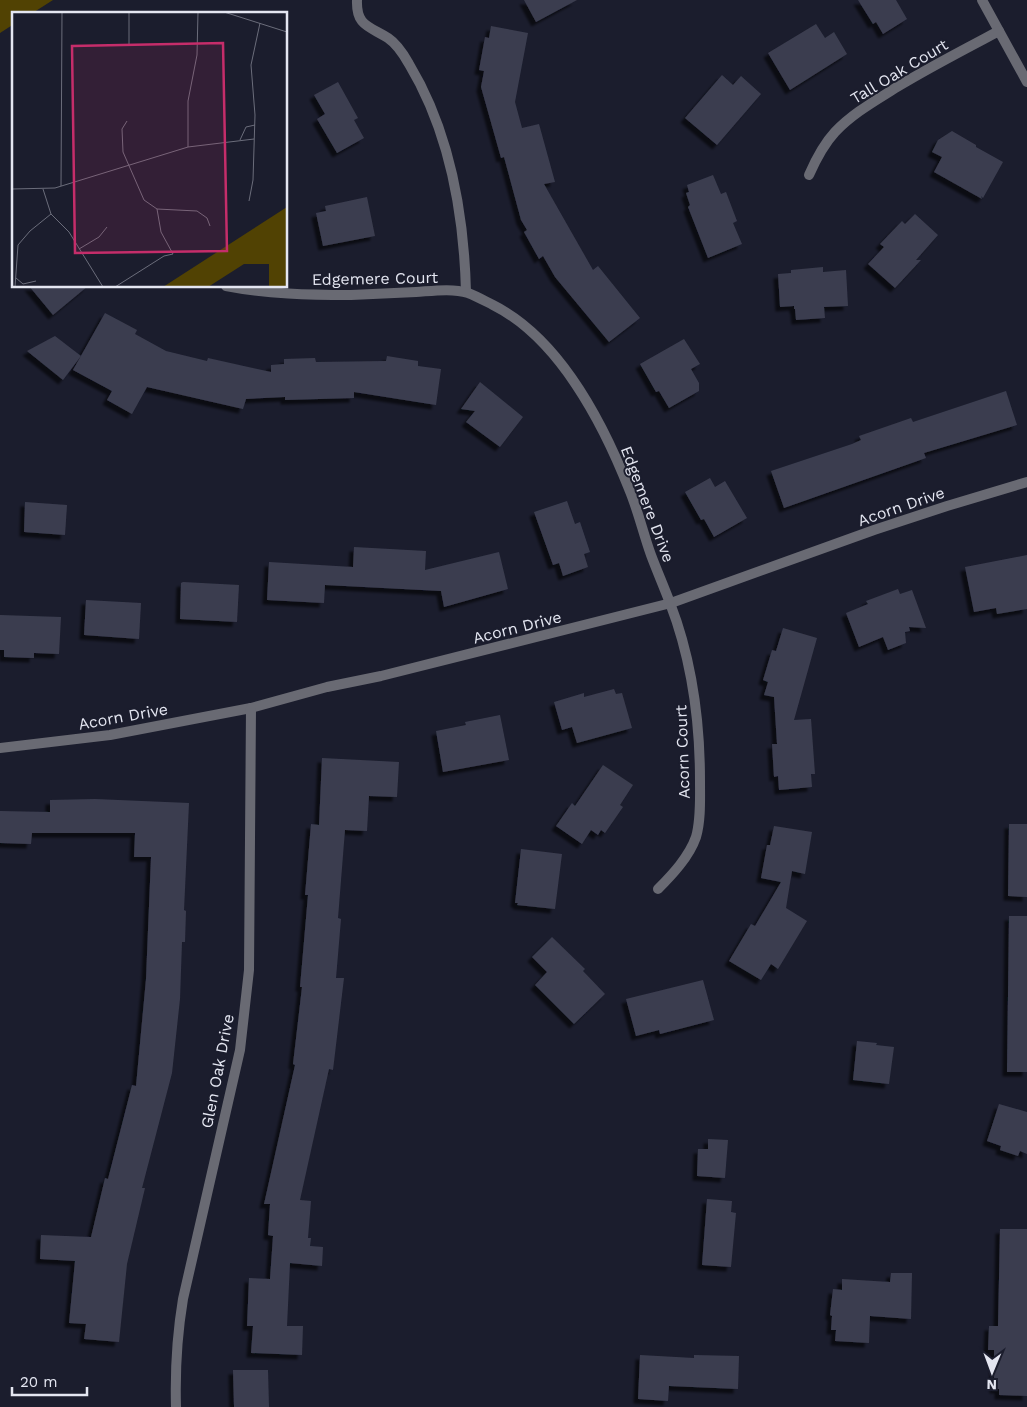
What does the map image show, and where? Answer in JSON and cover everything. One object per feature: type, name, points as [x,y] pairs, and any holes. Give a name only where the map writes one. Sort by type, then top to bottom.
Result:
[{"type":"street","points":[[356,0],[359,18],[366,26],[388,37],[396,45],[410,64],[426,96],[455,183],[465,254],[466,292]]},
{"type":"street","points":[[982,0],[1027,82]]},
{"type":"street","name":"Tall Oak Court","points":[[809,175],[816,158],[826,143],[834,133],[860,110],[916,76],[999,31]]},
{"type":"street","name":"Edgemere Court","points":[[236,288],[288,294],[352,295],[440,290],[466,292]]},
{"type":"street","name":"Edgemere Drive","points":[[466,292],[522,322],[539,337],[586,400],[611,446],[627,482],[651,555],[671,604]]},
{"type":"street","name":"Acorn Drive","points":[[0,748],[110,735],[251,708],[327,686],[381,676],[671,604],[874,530],[1027,482]]},
{"type":"street","name":"Acorn Court","points":[[658,889],[677,871],[696,838],[700,795],[700,757],[695,699],[687,660],[671,604]]},
{"type":"street","name":"Glen Oak Drive","points":[[176,1407],[175,1378],[178,1330],[183,1299],[240,1050],[244,1020],[249,960],[251,708]]},
{"type":"shaded area","points":[[0,0],[53,0],[34,12],[12,12],[12,25],[0,33]]},
{"type":"building","points":[[524,0],[577,0],[536,22]]},
{"type":"building","points":[[858,0],[896,0],[907,19],[883,34],[876,22],[873,24]]},
{"type":"building","points":[[816,24],[825,38],[834,32],[847,54],[790,90],[768,53]]},
{"type":"building","points":[[491,26],[528,33],[515,102],[522,128],[539,124],[555,182],[544,184],[593,270],[598,266],[640,318],[609,342],[555,277],[543,256],[539,259],[524,232],[527,230],[521,220],[504,157],[501,158],[481,87],[484,71],[479,70],[485,37],[489,38]]},
{"type":"building","points":[[722,75],[733,85],[741,76],[761,94],[717,145],[685,118]]},
{"type":"building","points":[[338,82],[358,118],[354,120],[364,138],[337,153],[317,119],[325,114],[314,95]]},
{"type":"building","points":[[952,131],[1003,162],[983,198],[981,196],[982,199],[934,172],[942,157],[932,152],[938,140]]},
{"type":"building","points":[[713,175],[721,194],[726,192],[737,221],[733,223],[742,244],[708,258],[688,207],[690,205],[686,193],[689,192],[687,185]]},
{"type":"building","points":[[367,197],[375,236],[323,246],[316,213],[326,211],[325,206]]},
{"type":"building","points":[[915,214],[938,235],[916,260],[921,260],[895,288],[868,264],[884,247],[880,244],[902,221],[905,224]]},
{"type":"building","points":[[823,267],[823,272],[846,270],[848,306],[824,307],[825,318],[796,320],[794,306],[780,307],[778,274],[791,273],[791,270]]},
{"type":"building","points":[[31,288],[86,288],[53,315]]},
{"type":"building","points":[[105,313],[137,330],[135,334],[166,351],[207,361],[208,358],[271,372],[271,365],[284,364],[284,359],[315,358],[316,362],[386,361],[387,356],[418,361],[418,366],[441,369],[436,405],[354,392],[354,398],[285,400],[285,397],[246,399],[243,409],[147,387],[132,414],[107,400],[112,391],[73,370]]},
{"type":"building","points":[[55,336],[81,356],[63,380],[27,351]]},
{"type":"building","points":[[684,339],[700,364],[691,369],[699,383],[699,391],[669,408],[659,391],[656,392],[640,364]]},
{"type":"building","points":[[480,382],[523,417],[500,447],[466,422],[475,411],[461,409]]},
{"type":"building","points":[[1006,391],[1017,425],[924,453],[926,458],[784,508],[771,471],[852,444],[861,440],[859,436],[911,418],[913,422]]},
{"type":"building","points":[[710,478],[715,487],[725,481],[747,518],[714,537],[704,519],[701,520],[685,492]]},
{"type":"building","points":[[567,501],[575,524],[580,522],[590,552],[584,554],[588,567],[563,576],[559,563],[553,565],[534,512]]},
{"type":"building","points":[[25,502],[67,505],[65,535],[24,532]]},
{"type":"building","points":[[354,547],[426,551],[425,570],[499,552],[508,589],[444,607],[441,591],[325,585],[324,603],[267,600],[269,562],[353,567]]},
{"type":"building","points":[[1027,555],[1027,609],[997,614],[996,608],[974,612],[965,567]]},
{"type":"building","points":[[181,583],[239,585],[237,622],[180,619]]},
{"type":"building","points":[[898,589],[900,594],[912,590],[926,628],[909,627],[910,631],[905,632],[906,643],[888,650],[883,637],[859,647],[846,613],[868,604],[866,601]]},
{"type":"building","points":[[86,600],[141,603],[139,639],[84,635]]},
{"type":"building","points":[[0,615],[61,617],[59,654],[34,653],[34,658],[4,657],[4,650],[0,650]]},
{"type":"building","points":[[783,628],[817,638],[794,720],[811,719],[815,774],[811,774],[812,787],[779,790],[778,776],[774,777],[772,744],[777,744],[774,697],[764,695],[768,682],[763,680],[772,650],[776,651]]},
{"type":"building","points":[[614,689],[616,694],[622,693],[632,728],[577,743],[572,727],[562,730],[554,702],[584,693],[584,697]]},
{"type":"building","points":[[500,715],[509,760],[443,772],[436,731],[466,725],[465,722]]},
{"type":"building","points":[[322,758],[399,762],[397,797],[369,796],[367,831],[345,830],[338,918],[341,919],[336,978],[344,978],[333,1070],[329,1069],[300,1200],[311,1201],[308,1238],[311,1238],[310,1246],[323,1247],[322,1266],[290,1263],[287,1326],[303,1326],[302,1355],[251,1353],[253,1326],[247,1326],[249,1278],[270,1279],[273,1236],[268,1235],[270,1204],[264,1204],[295,1065],[293,1064],[302,987],[300,987],[308,895],[305,895],[311,824],[319,825]]},
{"type":"building","points":[[603,765],[633,785],[620,805],[623,807],[605,833],[601,830],[598,835],[591,830],[582,844],[556,826],[572,803],[575,806]]},
{"type":"building","points":[[95,799],[189,803],[184,910],[186,911],[185,942],[182,942],[180,999],[172,1073],[142,1188],[145,1188],[127,1264],[119,1342],[84,1339],[86,1324],[69,1323],[75,1261],[40,1259],[41,1235],[91,1237],[105,1178],[108,1179],[132,1085],[136,1086],[146,979],[151,857],[134,857],[135,833],[32,833],[31,844],[0,843],[0,811],[50,812],[50,800]]},
{"type":"building","points":[[1009,824],[1027,824],[1027,897],[1008,896]]},
{"type":"building","points":[[774,826],[812,832],[805,874],[792,871],[786,908],[807,921],[778,969],[771,964],[761,980],[729,961],[751,924],[755,926],[781,882],[761,878],[767,845],[770,845]]},
{"type":"building","points":[[521,849],[562,854],[555,909],[517,905],[518,903],[515,903]]},
{"type":"building","points":[[1009,916],[1027,916],[1027,1072],[1007,1072]]},
{"type":"building","points":[[552,937],[585,969],[583,971],[605,994],[574,1024],[535,985],[547,972],[532,957]]},
{"type":"building","points":[[703,980],[714,1020],[660,1034],[659,1030],[636,1036],[626,999]]},
{"type":"building","points":[[857,1041],[894,1047],[889,1084],[853,1080]]},
{"type":"building","points":[[999,1104],[1027,1112],[1027,1154],[1020,1151],[1018,1156],[1000,1150],[1001,1146],[987,1141]]},
{"type":"building","points":[[708,1139],[728,1140],[725,1178],[697,1176],[698,1149],[708,1149]]},
{"type":"building","points":[[707,1199],[732,1201],[731,1212],[736,1213],[731,1267],[702,1265]]},
{"type":"building","points":[[1000,1229],[1027,1229],[1027,1396],[999,1395],[999,1389],[994,1389],[994,1350],[988,1350],[989,1326],[998,1326]]},
{"type":"building","points":[[891,1273],[912,1273],[911,1319],[870,1316],[869,1343],[835,1341],[836,1330],[831,1330],[832,1316],[830,1315],[833,1289],[842,1290],[842,1279],[890,1282]]},
{"type":"building","points":[[640,1355],[694,1358],[694,1355],[739,1356],[738,1389],[669,1386],[668,1401],[638,1399]]},
{"type":"building","points":[[233,1370],[268,1370],[269,1407],[234,1407]]}]
